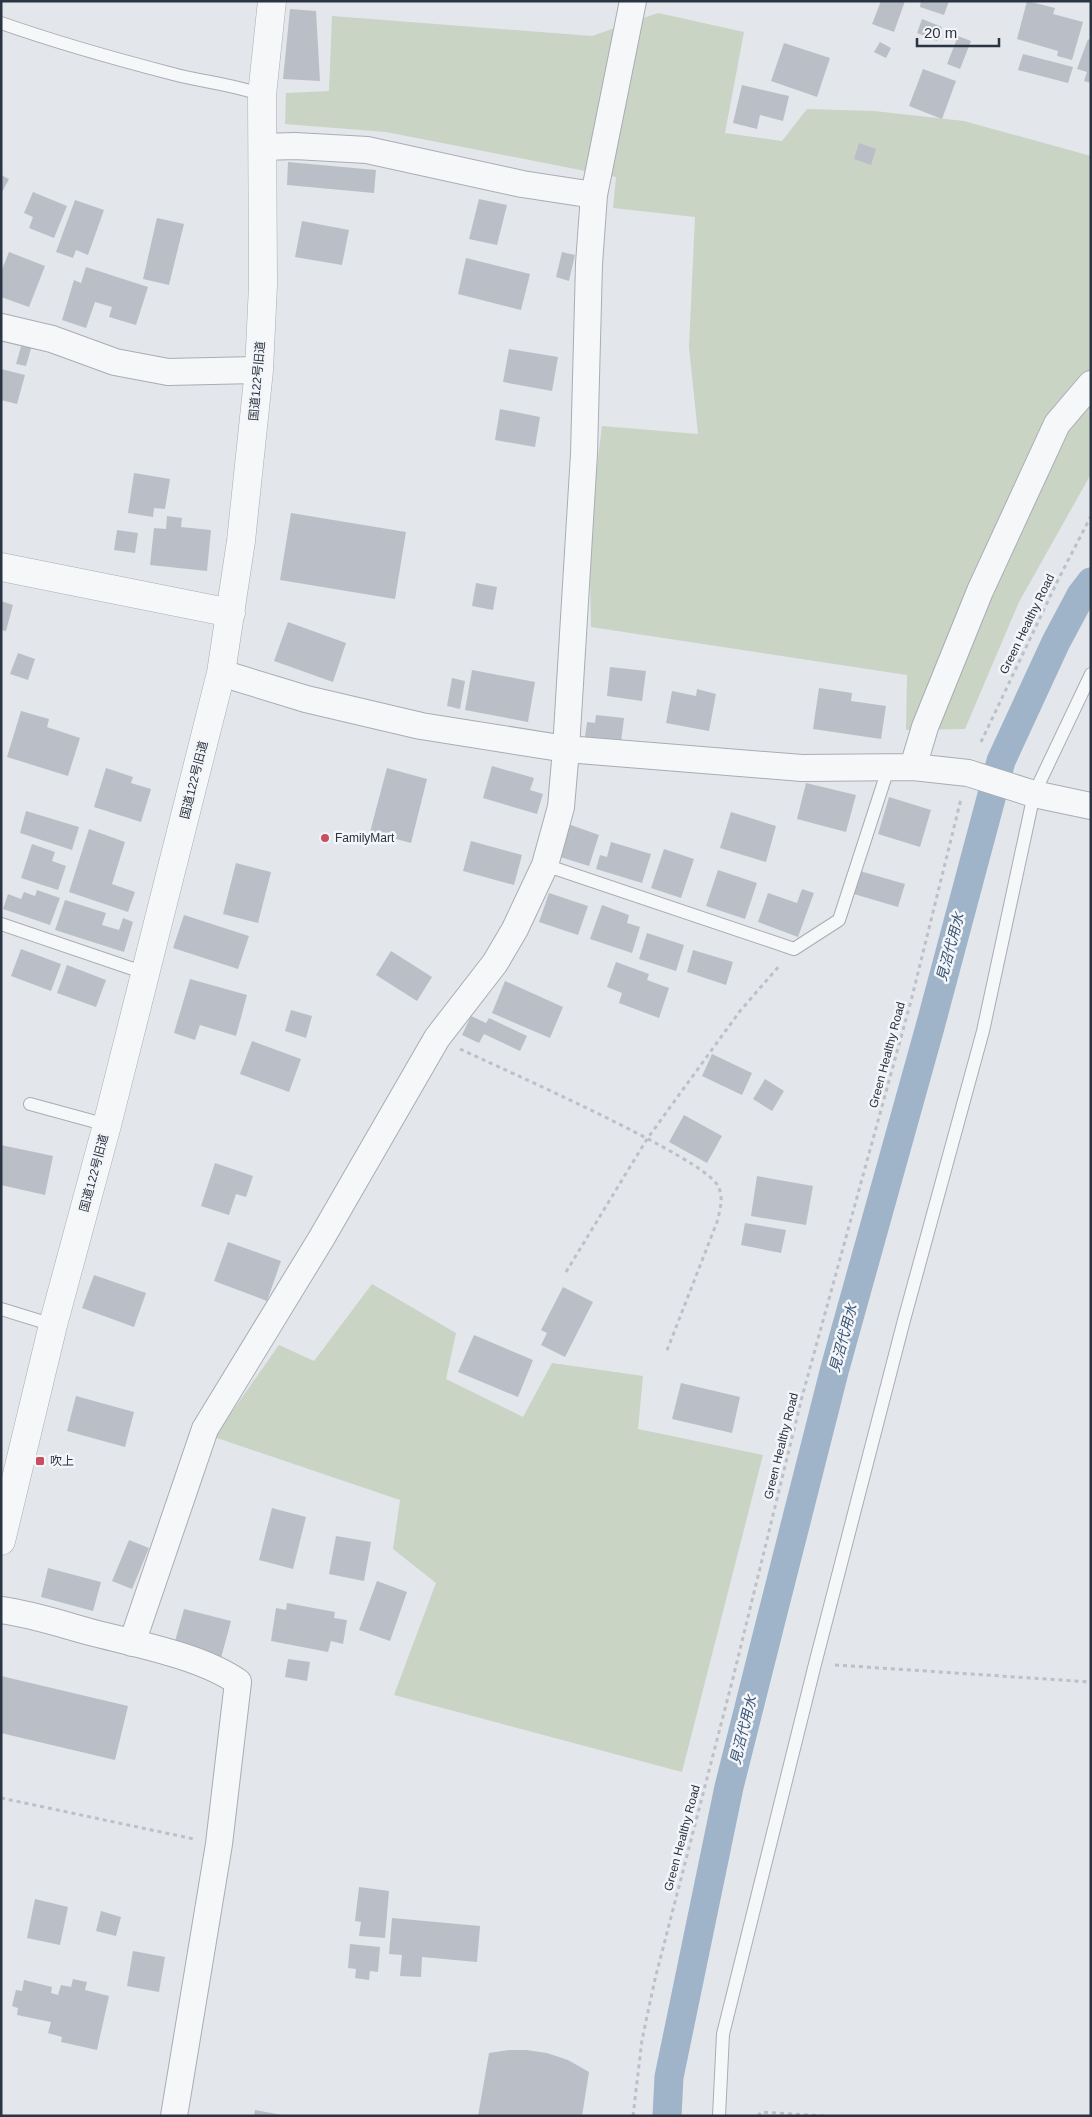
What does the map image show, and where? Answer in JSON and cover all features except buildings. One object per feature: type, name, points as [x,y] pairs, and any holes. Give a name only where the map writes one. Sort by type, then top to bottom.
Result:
[{"type":"street","name":"国道122号旧道","points":[[1,1541],[54,1325],[107,1125],[221,673],[241,541],[259,370],[263,285],[262,95],[272,1]]},
{"type":"street","points":[[132,1643],[205,1429],[321,1239],[437,1038],[496,964],[545,866],[560,807],[566,749],[584,454],[589,264],[594,195],[633,1]]},
{"type":"street","points":[[262,147],[296,146],[367,150],[522,184],[594,195]]},
{"type":"street","points":[[1,327],[52,339],[115,362],[168,372],[259,370]]},
{"type":"street","points":[[901,767],[925,728],[980,591],[1057,424],[1091,384]]},
{"type":"street","points":[[1,568],[231,613]]},
{"type":"street","points":[[221,673],[306,699],[421,726],[566,749],[802,768],[901,767],[969,784],[1027,792],[1091,806]]},
{"type":"street","points":[[1,1610],[132,1643],[207,1665],[224,1672],[238,1682],[219,1844],[174,2116]]},
{"type":"lane","points":[[1,23],[61,44],[176,75],[240,87],[262,95]]},
{"type":"lane","points":[[719,2116],[724,2034],[815,1664],[904,1320],[982,1031],[1027,792],[1091,674]]},
{"type":"lane","points":[[545,866],[794,949],[839,920],[901,767]]},
{"type":"lane","points":[[1,924],[145,973]]},
{"type":"lane","points":[[30,1104],[107,1125]]},
{"type":"lane","points":[[1,1310],[54,1325]]},
{"type":"path","name":"Green Healthy Road","points":[[981,742],[1044,609],[1091,516]]},
{"type":"path","name":"Green Healthy Road","points":[[633,2116],[642,2040],[657,1970],[745,1631],[802,1396],[969,784]]},
{"type":"path","points":[[566,1272],[647,1139],[740,1010],[794,949]]},
{"type":"path","points":[[437,1038],[647,1139],[702,1170],[718,1184],[722,1201],[718,1222],[666,1353]]},
{"type":"path","points":[[815,1664],[1091,1682]]},
{"type":"path","points":[[1,1798],[219,1844]]},
{"type":"path","points":[[758,2116],[761,2112],[824,2116]]},
{"type":"green space","points":[[658,13],[744,32],[725,133],[782,141],[807,109],[874,111],[964,121],[1091,156],[1091,474],[1019,602],[965,729],[906,730],[907,675],[591,627],[589,530],[602,426],[698,434],[689,347],[695,217],[613,208],[616,177],[386,132],[285,124],[286,93],[329,91],[332,16],[592,36]]},
{"type":"green space","points":[[372,1284],[456,1333],[446,1379],[523,1417],[552,1363],[643,1376],[638,1429],[763,1455],[682,1772],[394,1695],[436,1583],[393,1549],[400,1500],[214,1437],[279,1345],[314,1361]]},
{"type":"waterway","name":"見沼代用水","points":[[667,2116],[669,2077],[729,1787],[835,1368],[930,1027],[1001,761],[1056,642],[1081,595],[1091,582]]},
{"type":"place","name":"FamilyMart","points":[[325,838]]},
{"type":"place","name":"吹上","points":[[40,1461]]}]
